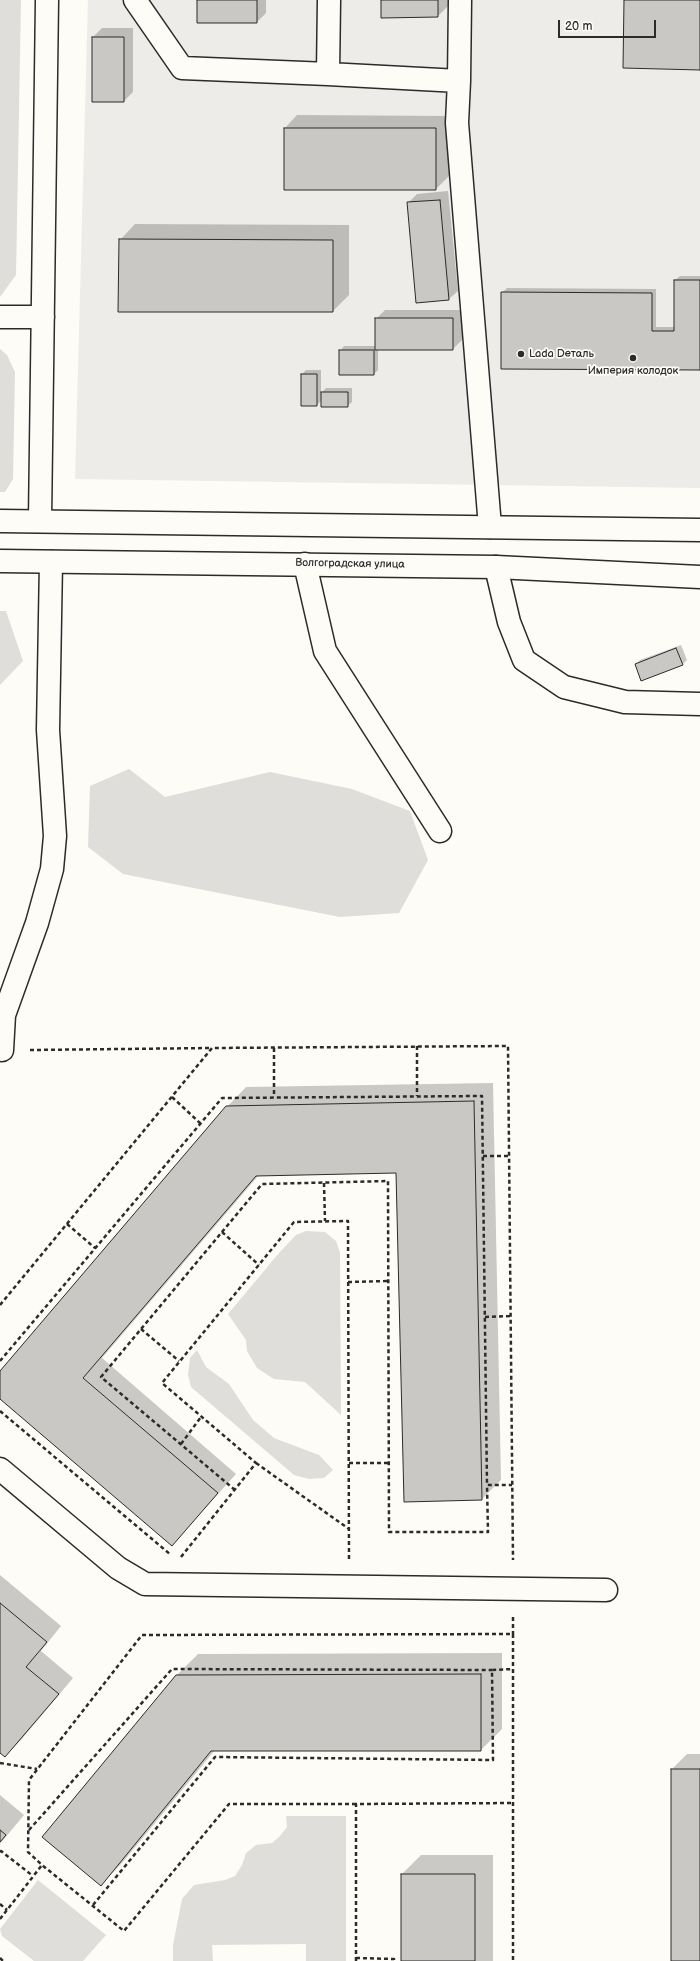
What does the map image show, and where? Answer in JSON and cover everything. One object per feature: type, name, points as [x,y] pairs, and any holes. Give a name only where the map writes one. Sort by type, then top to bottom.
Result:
[{"type":"main road","points":[[40,520],[47,0]]},
{"type":"main road","points":[[135,0],[182,68],[328,74],[459,82]]},
{"type":"main road","points":[[328,74],[329,0]]},
{"type":"main road","points":[[460,0],[457,123],[490,527]]},
{"type":"main road","points":[[0,317],[43,317]]},
{"type":"main road","points":[[0,521],[40,520],[700,530]]},
{"type":"main road","name":"Волгоградская улица","points":[[0,561],[496,567],[700,576]]},
{"type":"main road","points":[[2,1050],[4,1015],[37,923],[52,869],[55,836],[48,730],[51,562]]},
{"type":"main road","points":[[305,564],[325,651],[440,831]]},
{"type":"main road","points":[[496,567],[509,622],[524,660],[564,687],[625,702],[700,704]]},
{"type":"main road","points":[[0,1469],[118,1568],[145,1584],[606,1590]]},
{"type":"path","points":[[416,1046],[417,1096]]},
{"type":"path","points":[[2,1050],[508,1046],[513,1589],[513,1961]]},
{"type":"path","points":[[0,1305],[212,1048]]},
{"type":"path","points":[[274,1048],[274,1097]]},
{"type":"path","points":[[0,1361],[222,1098],[482,1096],[488,1532],[389,1532],[388,1181],[262,1184],[101,1377],[235,1490]]},
{"type":"path","points":[[172,1097],[200,1123]]},
{"type":"path","points":[[483,1156],[510,1156]]},
{"type":"path","points":[[324,1183],[325,1221]]},
{"type":"path","points":[[349,1529],[256,1463],[162,1383],[294,1222],[348,1221],[349,1463],[349,1529],[349,1587]]},
{"type":"path","points":[[68,1224],[95,1248]]},
{"type":"path","points":[[222,1232],[259,1265]]},
{"type":"path","points":[[348,1282],[388,1281]]},
{"type":"path","points":[[485,1317],[511,1316]]},
{"type":"path","points":[[141,1329],[179,1361]]},
{"type":"path","points":[[0,1411],[172,1556]]},
{"type":"path","points":[[180,1444],[201,1417]]},
{"type":"path","points":[[178,1561],[256,1463]]},
{"type":"path","points":[[349,1463],[389,1463]]},
{"type":"path","points":[[487,1485],[512,1485]]},
{"type":"path","points":[[513,1634],[142,1635],[29,1780],[28,1852],[42,1865],[124,1930],[228,1804],[513,1803]]},
{"type":"path","points":[[28,1830],[172,1668],[513,1669]]},
{"type":"path","points":[[93,1905],[215,1757],[493,1760],[492,1670]]},
{"type":"path","points":[[0,1763],[38,1769]]},
{"type":"path","points":[[356,1804],[356,1959],[394,1959],[394,1961]]},
{"type":"path","points":[[0,1852],[1,1851],[34,1876]]},
{"type":"path","points":[[0,1919],[42,1865]]},
{"type":"path","points":[[0,1904],[7,1910]]},
{"type":"path","points":[[0,1958],[3,1961]]},
{"type":"shaded area","points":[[0,0],[21,0],[16,275],[0,297]]},
{"type":"shaded area","points":[[88,0],[700,0],[700,488],[75,479]]},
{"type":"shaded area","points":[[0,349],[7,355],[15,372],[13,479],[5,492],[0,492]]},
{"type":"shaded area","points":[[0,611],[6,611],[23,661],[0,685]]},
{"type":"shaded area","points":[[129,769],[165,797],[270,772],[352,789],[410,811],[428,860],[399,913],[340,917],[123,874],[88,847],[90,786]]},
{"type":"shaded area","points":[[306,1231],[325,1232],[336,1241],[340,1253],[341,1415],[305,1382],[274,1379],[257,1368],[247,1351],[246,1340],[228,1314],[279,1253],[296,1235]]},
{"type":"shaded area","points":[[197,1350],[206,1367],[229,1384],[253,1420],[274,1438],[319,1455],[333,1470],[324,1478],[309,1479],[294,1475],[191,1387],[188,1375],[190,1358]]},
{"type":"shaded area","points":[[286,1816],[346,1816],[346,1961],[306,1961],[306,1944],[212,1945],[213,1961],[173,1961],[173,1945],[182,1899],[194,1885],[225,1880],[235,1876],[242,1865],[246,1853],[256,1845],[272,1843],[280,1836],[287,1827]]},
{"type":"shaded area","points":[[38,1880],[106,1935],[83,1961],[34,1961],[2,1936],[0,1929]]},
{"type":"building","points":[[197,0],[257,0],[257,23],[197,23]]},
{"type":"building","points":[[381,0],[438,0],[438,17],[381,18]]},
{"type":"building","points":[[624,0],[700,0],[700,70],[623,68]]},
{"type":"building","points":[[92,37],[124,37],[124,102],[92,102]]},
{"type":"building","points":[[284,128],[436,128],[436,190],[284,190]]},
{"type":"building","points":[[440,200],[449,300],[416,303],[407,202]]},
{"type":"building","points":[[119,239],[333,240],[333,312],[118,312]]},
{"type":"building","points":[[674,280],[700,280],[700,370],[501,369],[501,292],[652,293],[652,331],[674,331]]},
{"type":"building","points":[[375,318],[453,318],[453,350],[375,350]]},
{"type":"building","points":[[339,350],[374,350],[374,375],[339,375]]},
{"type":"building","points":[[301,374],[317,374],[317,406],[301,406]]},
{"type":"building","points":[[321,392],[348,392],[348,407],[321,407]]},
{"type":"building","points":[[676,648],[683,665],[641,681],[635,664]]},
{"type":"building","points":[[474,1101],[482,1500],[404,1502],[396,1173],[256,1176],[83,1378],[218,1493],[172,1546],[0,1399],[0,1371],[226,1106]]},
{"type":"building","points":[[0,1603],[47,1642],[26,1667],[59,1694],[5,1757],[0,1753]]},
{"type":"building","points":[[481,1674],[481,1751],[211,1751],[101,1886],[42,1837],[176,1675]]},
{"type":"building","points":[[671,1769],[700,1769],[700,1961],[671,1961]]},
{"type":"building","points":[[0,1830],[6,1835],[0,1842]]},
{"type":"building","points":[[401,1874],[475,1874],[475,1961],[401,1961]]},
{"type":"place","name":"Lada Dеталь","points":[[521,354]]},
{"type":"place","name":"Империя колодок","points":[[633,358]]}]
